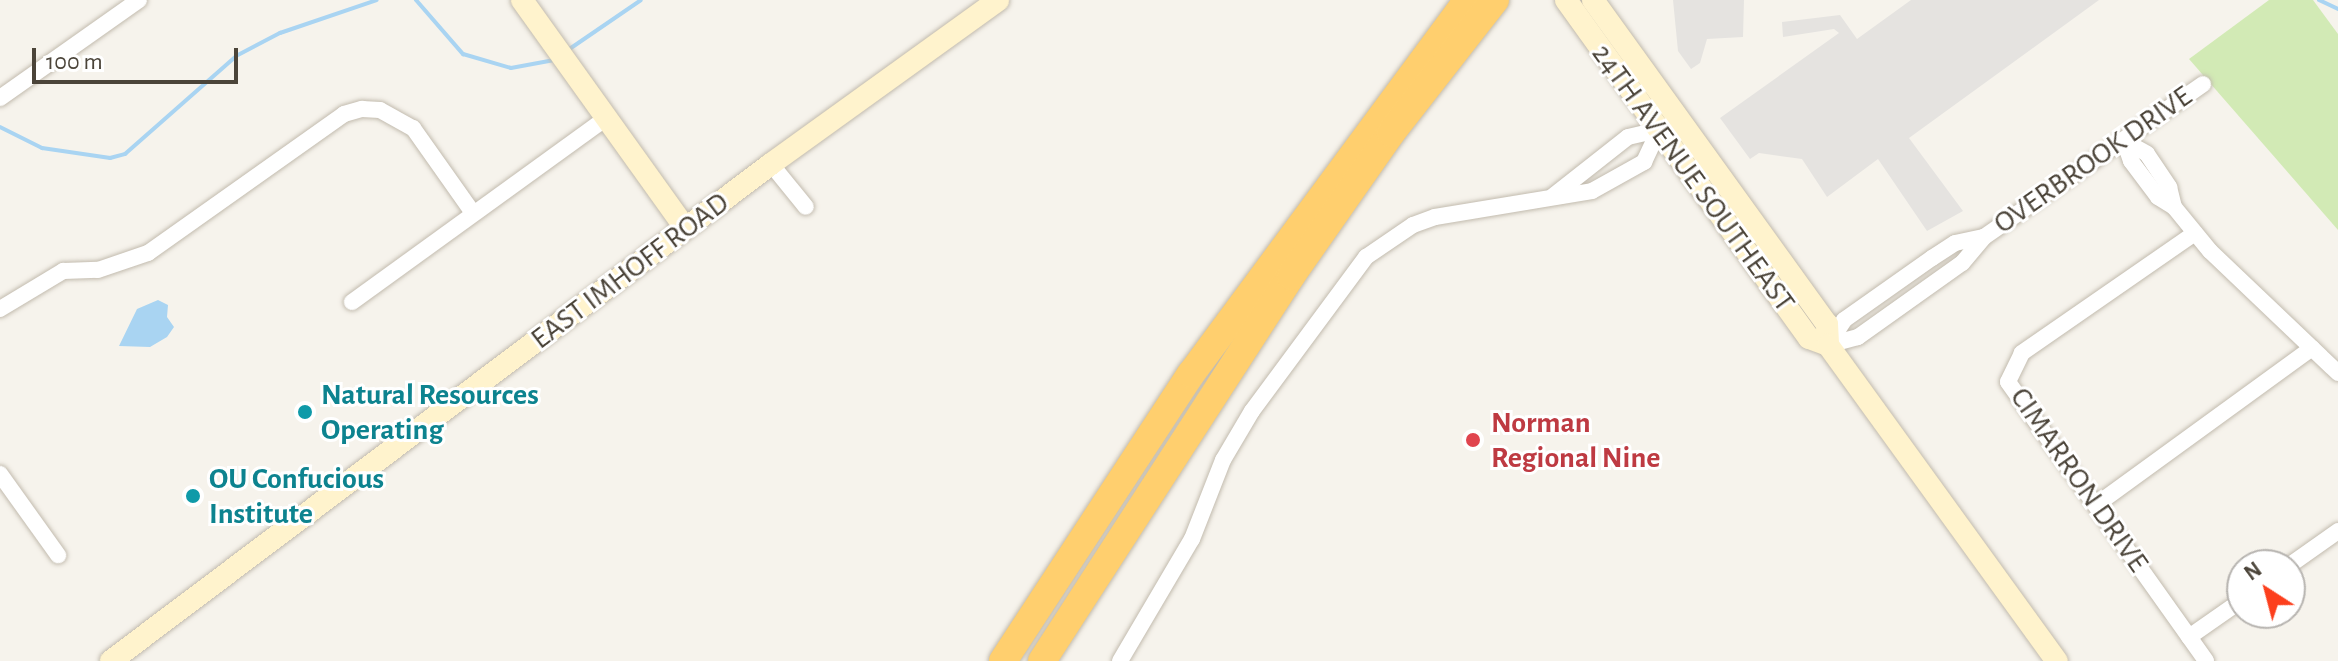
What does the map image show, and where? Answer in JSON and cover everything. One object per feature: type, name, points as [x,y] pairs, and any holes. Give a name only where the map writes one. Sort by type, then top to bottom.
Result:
[{"type":"highway","points":[[1003,661],[1191,374],[1468,0]]},
{"type":"highway","points":[[1042,661],[1291,276],[1391,133],[1495,0]]},
{"type":"street","points":[[0,98],[139,0]]},
{"type":"street","points":[[522,0],[685,228]]},
{"type":"street","name":"EAST IMHOFF ROAD","points":[[111,661],[685,228],[998,0]]},
{"type":"street","name":"24TH AVENUE SOUTHEAST","points":[[1566,0],[1809,338],[1828,345]]},
{"type":"street","name":"24TH AVENUE SOUTHEAST","points":[[1593,0],[1827,324],[1828,345],[2057,661]]},
{"type":"street","name":"OVERBROOK DRIVE","points":[[1828,345],[1858,337],[1962,263],[1984,237],[2203,84]]},
{"type":"street","points":[[0,309],[63,271],[98,270],[148,253],[344,114],[362,109],[380,110],[413,128],[473,213]]},
{"type":"street","points":[[352,302],[606,118]]},
{"type":"street","points":[[1553,196],[1628,137],[1659,130]]},
{"type":"street","points":[[1120,661],[1192,539],[1223,460],[1252,411],[1351,271],[1413,225],[1592,191],[1644,162],[1659,130]]},
{"type":"street","points":[[2124,141],[2131,161],[2158,197],[2174,207],[2195,233],[2338,373]]},
{"type":"street","points":[[771,164],[806,207]]},
{"type":"street","name":"CIMARRON DRIVE","points":[[2195,233],[2022,353],[2008,374],[2011,391],[2206,661]]},
{"type":"street","points":[[2096,505],[2312,348]]},
{"type":"street","points":[[0,474],[58,555]]},
{"type":"street","points":[[2306,554],[2338,531]]},
{"type":"street","points":[[2189,637],[2226,611]]},
{"type":"green space","points":[[2269,0],[2313,0],[2338,34],[2338,230],[2189,59]]},
{"type":"shaded area","points":[[1673,0],[1744,0],[1743,37],[1707,39],[1700,63],[1691,69],[1678,51]]},
{"type":"shaded area","points":[[1911,0],[2099,0],[1909,138],[1963,211],[1927,231],[1878,159],[1827,197],[1802,159],[1759,153],[1750,159],[1720,118],[1839,33],[1834,29],[1783,37],[1782,22],[1840,15],[1857,39]]},
{"type":"water","points":[[158,300],[168,305],[167,317],[174,327],[167,337],[150,347],[119,346],[137,309]]},
{"type":"waterway","points":[[0,127],[42,148],[110,158],[125,154],[236,56],[280,33],[377,0]]},
{"type":"waterway","points":[[416,0],[463,54],[511,68],[554,60]]},
{"type":"waterway","points":[[568,50],[641,0]]},
{"type":"waterway","points":[[2319,0],[2338,9]]},
{"type":"place","name":"Natural Resources Operating","points":[[305,412]]},
{"type":"place","name":"Norman Regional Nine","points":[[1473,440]]},
{"type":"place","name":"OU Confucious Institute","points":[[193,496]]}]
